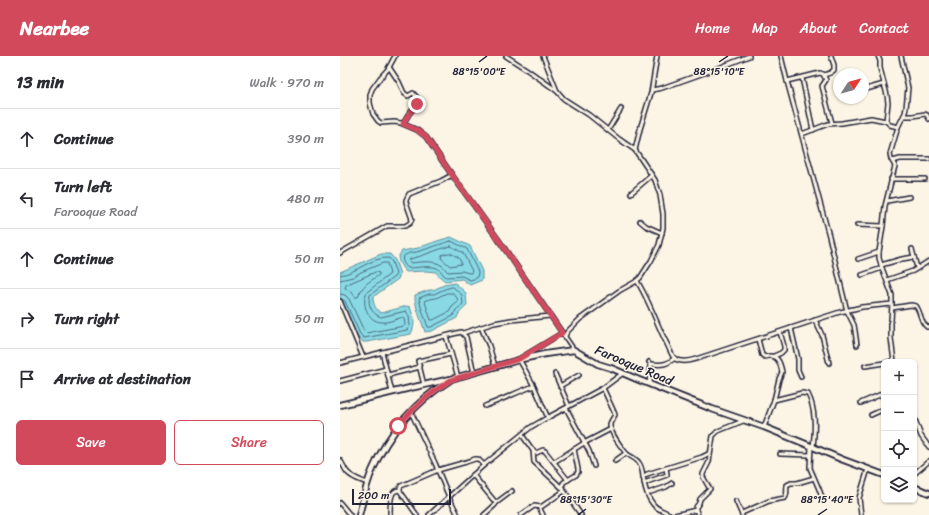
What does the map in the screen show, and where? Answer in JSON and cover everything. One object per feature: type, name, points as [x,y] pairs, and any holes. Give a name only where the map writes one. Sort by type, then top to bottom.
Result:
[{"type":"main road","points":[[340,405],[392,392],[451,380],[519,359],[574,350]]},
{"type":"main road","name":"Farooque Road","points":[[574,350],[594,363],[611,368],[712,409],[764,427],[881,474]]},
{"type":"main road","points":[[359,515],[368,483],[377,459],[398,426],[422,401],[451,380]]},
{"type":"main road","points":[[917,488],[929,493]]},
{"type":"street","points":[[389,67],[404,93],[408,96],[414,93],[419,99],[418,103],[403,124],[378,121],[373,114],[371,107],[370,95],[372,89],[389,67],[395,56]]},
{"type":"street","points":[[506,56],[557,91],[564,99],[589,115],[619,139],[636,150],[658,186],[662,204],[664,221],[659,245],[655,254],[637,281],[619,290],[580,319],[565,336]]},
{"type":"street","points":[[543,56],[557,91]]},
{"type":"street","points":[[636,150],[640,129],[652,90],[656,56]]},
{"type":"street","points":[[652,90],[662,88],[749,56]]},
{"type":"street","points":[[781,56],[829,236],[846,311],[854,325],[857,344]]},
{"type":"street","points":[[787,81],[830,73],[834,70],[831,57],[836,56]]},
{"type":"street","points":[[878,56],[888,103],[886,121]]},
{"type":"street","points":[[894,359],[891,338],[892,295],[879,258],[879,252],[894,166],[890,154],[898,127],[904,116],[906,108],[908,88],[900,56]]},
{"type":"street","points":[[824,75],[826,82],[822,86],[832,123]]},
{"type":"street","points":[[802,78],[812,130]]},
{"type":"street","points":[[869,88],[884,84]]},
{"type":"street","points":[[608,130],[621,109]]},
{"type":"street","points":[[904,116],[925,114],[928,115],[929,119]]},
{"type":"street","points":[[802,134],[832,123],[842,123],[871,118],[886,121],[890,125],[898,127]]},
{"type":"street","name":"Farooque Road","points":[[403,124],[417,130],[426,137],[574,350]]},
{"type":"street","points":[[893,161],[900,159],[929,160]]},
{"type":"street","points":[[340,254],[387,226],[408,225],[412,219],[406,202],[409,194],[452,175]]},
{"type":"street","points":[[631,193],[652,175]]},
{"type":"street","points":[[891,179],[925,179]]},
{"type":"street","points":[[887,201],[909,197]]},
{"type":"street","points":[[640,221],[646,226],[662,233]]},
{"type":"street","points":[[857,225],[883,226]]},
{"type":"street","points":[[912,249],[917,268]]},
{"type":"street","points":[[858,259],[879,252]]},
{"type":"street","points":[[862,275],[902,258],[914,257]]},
{"type":"street","points":[[887,280],[917,268],[929,261]]},
{"type":"street","points":[[637,281],[646,296],[657,323],[675,358],[680,361],[688,361],[758,340],[815,320],[862,307],[916,306],[923,324],[929,327]]},
{"type":"street","points":[[340,301],[363,357]]},
{"type":"street","points":[[340,363],[511,320],[550,316]]},
{"type":"street","points":[[815,320],[822,335],[829,363]]},
{"type":"street","points":[[481,327],[495,366]]},
{"type":"street","points":[[791,328],[798,359],[798,370],[801,378]]},
{"type":"street","points":[[758,340],[763,356],[774,356],[784,350],[780,332]]},
{"type":"street","points":[[463,333],[466,338],[474,373]]},
{"type":"street","points":[[548,418],[534,386],[519,359],[562,333]]},
{"type":"street","points":[[446,336],[458,378]]},
{"type":"street","points":[[382,352],[392,392]]},
{"type":"street","points":[[424,385],[418,361],[451,354]]},
{"type":"street","points":[[764,427],[782,372],[774,356]]},
{"type":"street","points":[[649,384],[650,363],[661,365],[668,363],[675,358]]},
{"type":"street","points":[[865,366],[881,363]]},
{"type":"street","points":[[388,375],[420,367]]},
{"type":"street","points":[[340,381],[386,369]]},
{"type":"street","points":[[555,374],[569,406]]},
{"type":"street","points":[[429,515],[506,446],[531,427],[603,388],[623,374]]},
{"type":"street","points":[[560,386],[580,375]]},
{"type":"street","points":[[485,406],[534,386]]},
{"type":"street","points":[[603,388],[615,415],[610,423],[611,430],[626,453],[637,460],[640,464],[650,501],[657,509],[665,511],[671,515]]},
{"type":"street","points":[[774,400],[802,393],[808,394],[815,421],[810,455],[810,468],[820,489],[823,500]]},
{"type":"street","points":[[861,403],[881,394]]},
{"type":"street","points":[[566,408],[589,451],[594,466]]},
{"type":"street","points":[[871,415],[881,410]]},
{"type":"street","points":[[412,412],[458,515]]},
{"type":"street","points":[[698,515],[696,510],[700,499],[710,488],[703,477],[703,474],[709,462],[713,436],[716,432],[730,425],[745,420]]},
{"type":"street","points":[[917,428],[920,436],[929,447]]},
{"type":"street","points":[[554,462],[584,443],[611,430]]},
{"type":"street","points":[[522,435],[536,453],[543,450],[568,480]]},
{"type":"street","points":[[564,490],[562,485],[564,482],[576,475],[578,472],[574,449]]},
{"type":"street","points":[[533,450],[534,462],[564,490],[581,515]]},
{"type":"street","points":[[616,461],[626,453]]},
{"type":"street","points":[[643,477],[647,474],[706,456],[710,453]]},
{"type":"street","points":[[780,454],[810,455]]},
{"type":"street","points":[[390,515],[390,502],[392,494],[400,490],[401,486],[438,470],[476,459],[484,465]]},
{"type":"street","points":[[340,460],[345,469],[353,477],[368,483]]},
{"type":"street","points":[[917,471],[929,461]]},
{"type":"street","points":[[644,483],[667,475],[666,468]]},
{"type":"street","points":[[861,515],[859,498],[868,469]]},
{"type":"street","points":[[473,475],[496,503]]},
{"type":"street","points":[[736,501],[742,514],[769,501],[785,498],[787,495],[787,485],[789,484],[797,484],[814,478]]},
{"type":"street","points":[[648,493],[666,487],[672,483]]},
{"type":"street","points":[[400,490],[417,515]]},
{"type":"street","points":[[521,515],[534,506],[542,507],[564,490]]},
{"type":"street","points":[[484,515],[496,503],[512,491]]},
{"type":"street","points":[[340,503],[350,515]]},
{"type":"street","points":[[539,507],[543,515]]},
{"type":"street","points":[[675,515],[696,510]]},
{"type":"water","points":[[451,237],[470,246],[482,271],[482,280],[470,285],[462,279],[445,281],[436,272],[406,272],[401,266],[398,257],[402,251],[418,248]]},
{"type":"water","points":[[381,254],[390,254],[395,260],[400,274],[398,279],[373,297],[375,306],[381,313],[407,306],[410,307],[414,327],[411,334],[363,342],[357,337],[340,299],[340,272]]},
{"type":"water","points":[[455,283],[466,293],[467,305],[457,318],[432,331],[425,332],[417,308],[415,295],[444,285]]},
{"type":"route","points":[[398,426],[422,401],[451,380],[519,359],[562,333],[426,137],[410,126],[403,124],[417,104]]}]
